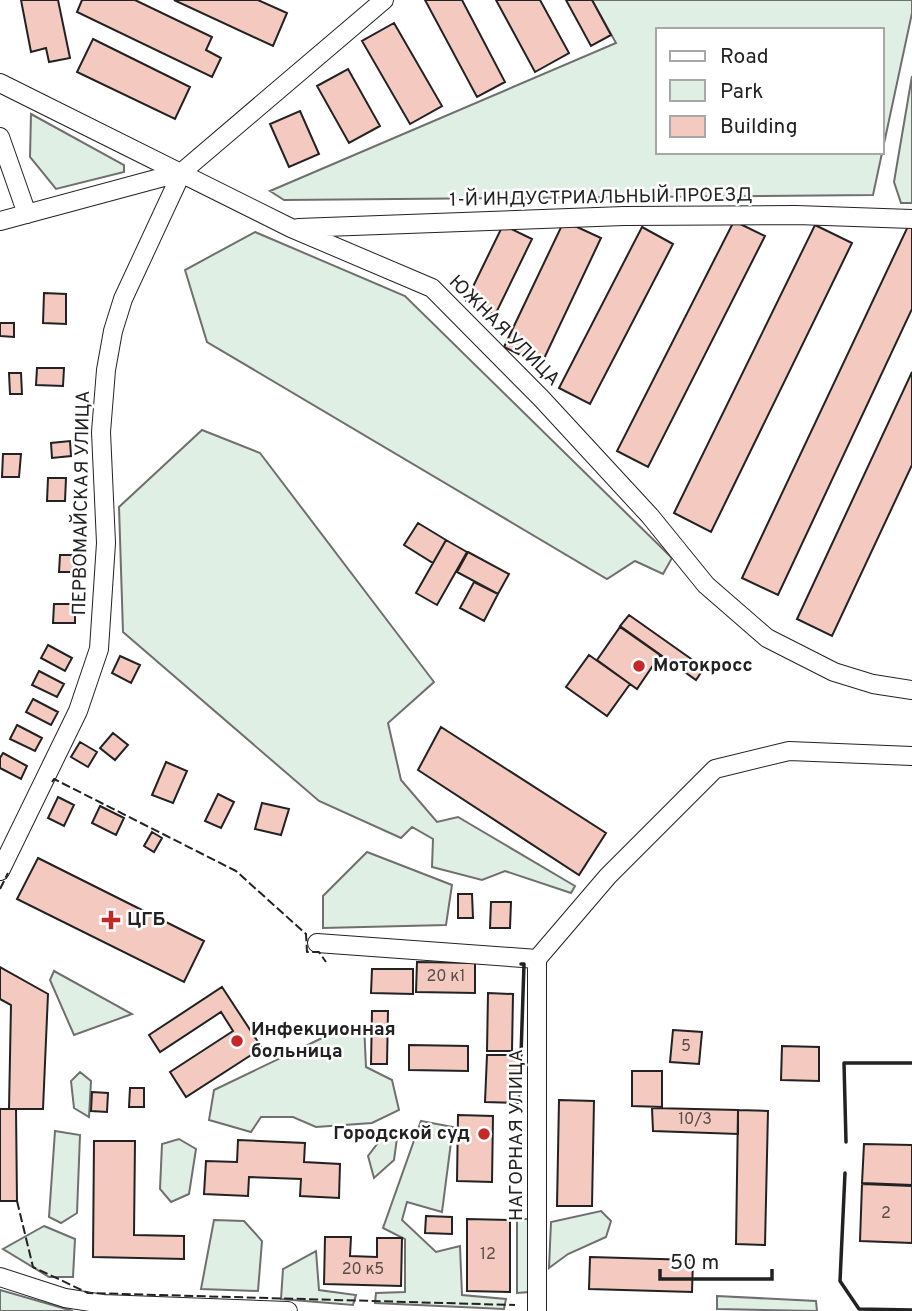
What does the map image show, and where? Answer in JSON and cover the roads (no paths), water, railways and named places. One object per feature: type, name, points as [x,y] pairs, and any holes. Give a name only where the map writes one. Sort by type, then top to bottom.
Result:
[{"type":"street","points":[[0,221],[182,172],[384,0]]},
{"type":"street","name":"ЮЖНАЯ УЛИЦА","points":[[0,83],[291,228],[432,288],[541,398],[650,516],[706,585],[767,638],[834,672],[873,684],[912,690]]},
{"type":"street","points":[[0,137],[27,214]]},
{"type":"street","name":"ПЕРВОМАЙСКАЯ УЛИЦА","points":[[0,871],[78,711],[99,649],[106,542],[101,432],[106,370],[113,331],[123,299],[182,172]]},
{"type":"street","name":"1-Й ИНДУСТРИАЛЬНЫЙ ПРОЕЗД","points":[[291,228],[574,217],[796,215],[912,219]]},
{"type":"street","points":[[317,943],[537,959],[608,876],[715,769],[789,751],[912,756]]},
{"type":"street","name":"НАГОРНАЯ УЛИЦА","points":[[537,959],[537,1311]]},
{"type":"street","points":[[0,1277],[65,1298],[103,1304],[288,1311]]},
{"type":"place","name":"Мотокросс","points":[[639,666]]},
{"type":"place","name":"ЦГБ","points":[[111,920]]},
{"type":"place","name":"Инфекционная больница","points":[[237,1041]]},
{"type":"place","name":"Городской суд","points":[[484,1134]]}]
